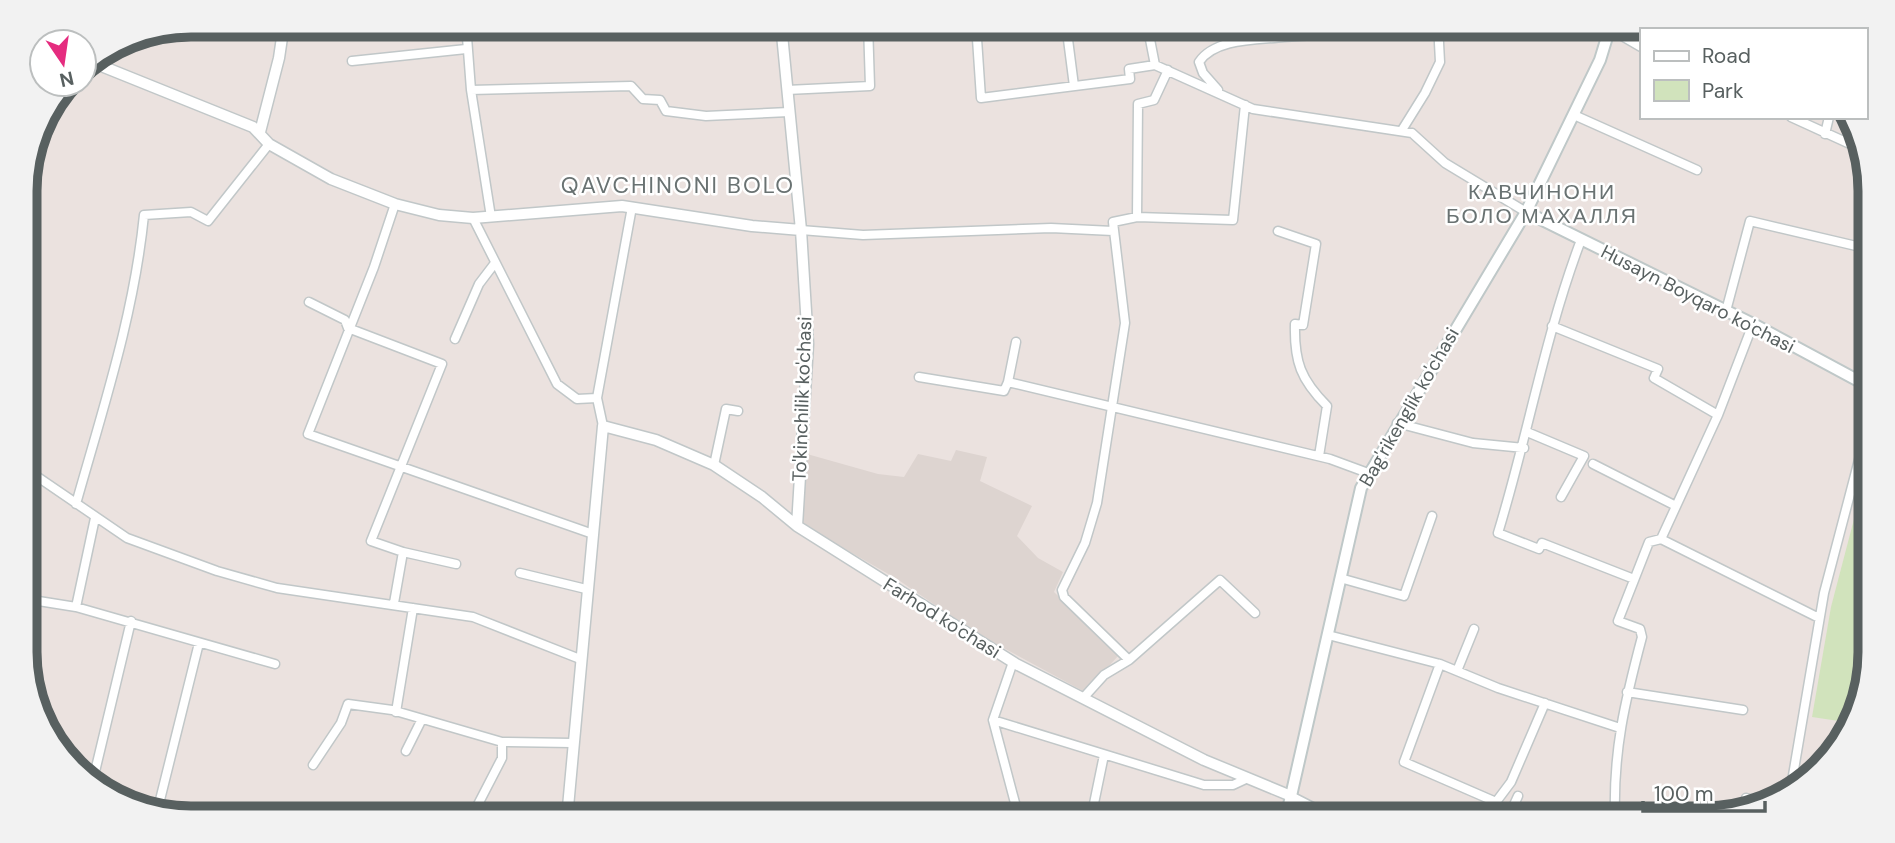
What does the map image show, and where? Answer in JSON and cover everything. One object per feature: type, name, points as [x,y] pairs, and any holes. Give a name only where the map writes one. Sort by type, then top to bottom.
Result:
[{"type":"main road","name":"Bag'rikenglik ko'chasi","points":[[1289,806],[1356,501],[1368,472],[1526,212],[1601,60],[1608,37]]},
{"type":"main road","name":"Husayn Boyqaro ko'chasi","points":[[1526,212],[1753,324],[1858,381]]},
{"type":"street","points":[[260,132],[282,37]]},
{"type":"street","points":[[466,37],[471,90],[491,217]]},
{"type":"street","name":"To'kinchilik ko'chasi","points":[[781,37],[801,230],[808,344],[797,526]]},
{"type":"street","points":[[787,90],[870,86],[868,37]]},
{"type":"street","points":[[977,37],[981,98],[1130,79],[1129,69],[1154,65],[1253,109],[1412,133],[1445,163],[1526,212]]},
{"type":"street","points":[[1068,37],[1074,86]]},
{"type":"street","points":[[1149,37],[1154,65]]},
{"type":"street","points":[[1220,93],[1203,74],[1199,62],[1204,55],[1216,48],[1242,42],[1283,37]]},
{"type":"street","points":[[1402,130],[1440,62],[1439,37]]},
{"type":"street","points":[[352,61],[466,49]]},
{"type":"street","points":[[101,66],[260,132],[269,144],[331,179],[394,204],[439,215],[473,218],[632,207],[752,226],[863,235],[1051,228],[1114,231]]},
{"type":"street","points":[[1137,218],[1138,104],[1154,100],[1168,70]]},
{"type":"street","points":[[471,90],[631,86],[643,99],[660,100],[666,111],[706,116],[789,112]]},
{"type":"street","points":[[1129,660],[1064,597],[1062,590],[1085,542],[1097,503],[1125,323],[1113,222],[1137,218],[1233,220],[1245,105]]},
{"type":"street","points":[[1574,115],[1697,170]]},
{"type":"street","points":[[1795,119],[1851,145]]},
{"type":"street","points":[[1825,134],[1829,119]]},
{"type":"street","points":[[76,504],[138,276],[144,215],[191,212],[208,221],[269,144]]},
{"type":"street","points":[[394,204],[374,267],[348,328],[309,434],[593,534]]},
{"type":"street","points":[[568,806],[603,426],[597,398],[632,207]]},
{"type":"street","points":[[473,218],[557,384],[577,399],[597,398]]},
{"type":"street","points":[[1727,311],[1750,221],[1858,246]]},
{"type":"street","points":[[1278,231],[1316,244],[1303,325],[1295,324],[1294,335],[1304,384],[1327,406],[1319,456]]},
{"type":"street","points":[[1581,240],[1552,326],[1524,448],[1498,533],[1539,549],[1542,543],[1634,579]]},
{"type":"street","points":[[455,339],[479,284],[495,263]]},
{"type":"street","points":[[309,302],[345,320],[348,328],[442,364],[371,541],[403,552],[456,564]]},
{"type":"street","points":[[1661,539],[1718,415],[1753,324]]},
{"type":"street","points":[[1552,326],[1658,369],[1654,378],[1718,415]]},
{"type":"street","points":[[919,377],[1004,391],[1016,342]]},
{"type":"street","points":[[1008,382],[1319,456],[1368,472]]},
{"type":"street","points":[[713,466],[726,409],[738,411]]},
{"type":"street","points":[[1398,423],[1473,443],[1524,448]]},
{"type":"street","name":"Farhod ko'chasi","points":[[603,426],[656,440],[713,466],[762,497],[797,526],[1013,662],[1085,696],[1204,760],[1291,796]]},
{"type":"street","points":[[1527,432],[1584,456],[1561,497]]},
{"type":"street","points":[[1593,464],[1676,506]]},
{"type":"street","points":[[1793,778],[1819,618],[1858,465]]},
{"type":"street","points":[[37,477],[127,538],[217,571],[277,588],[394,603],[473,617],[580,659]]},
{"type":"street","points":[[1340,578],[1404,596],[1432,516]]},
{"type":"street","points":[[76,607],[95,518]]},
{"type":"street","points":[[1615,806],[1614,769],[1619,728],[1642,637],[1640,629],[1618,621],[1649,542],[1661,539],[1819,618]]},
{"type":"street","points":[[394,603],[403,552]]},
{"type":"street","points":[[520,573],[586,589]]},
{"type":"street","points":[[1085,696],[1104,675],[1129,660],[1220,580],[1255,613]]},
{"type":"street","points":[[37,601],[76,607],[131,621],[275,664]]},
{"type":"street","points":[[396,712],[413,608]]},
{"type":"street","points":[[95,772],[131,621]]},
{"type":"street","points":[[1457,671],[1474,629]]},
{"type":"street","points":[[1328,635],[1440,664],[1619,728]]},
{"type":"street","points":[[159,803],[199,643]]},
{"type":"street","points":[[1013,662],[993,720],[1016,806]]},
{"type":"street","points":[[1440,664],[1404,762],[1496,802],[1511,782],[1545,703]]},
{"type":"street","points":[[1628,692],[1743,710]]},
{"type":"street","points":[[313,765],[341,723],[348,704],[396,712],[502,742],[572,743]]},
{"type":"street","points":[[407,751],[422,719]]},
{"type":"street","points":[[993,720],[1204,785],[1233,785],[1248,778]]},
{"type":"street","points":[[477,806],[502,758],[502,742]]},
{"type":"street","points":[[1093,806],[1104,755]]},
{"type":"street","points":[[1291,796],[1311,806]]},
{"type":"street","points":[[1513,806],[1518,796]]},
{"type":"shaded area","points":[[956,450],[987,457],[980,481],[1032,506],[1017,536],[1038,558],[1063,572],[1054,592],[1119,655],[1085,692],[976,633],[897,579],[800,523],[807,454],[878,474],[904,477],[918,454],[951,461]]},
{"type":"green space","points":[[1858,504],[1857,672],[1850,702],[1842,721],[1812,717],[1831,607]]},
{"type":"district","name":"QAVCHINONI BOLO","points":[[678,185]]},
{"type":"district","name":"КАВЧИНОНИ БОЛО МАХАЛЛЯ","points":[[1542,204]]}]
